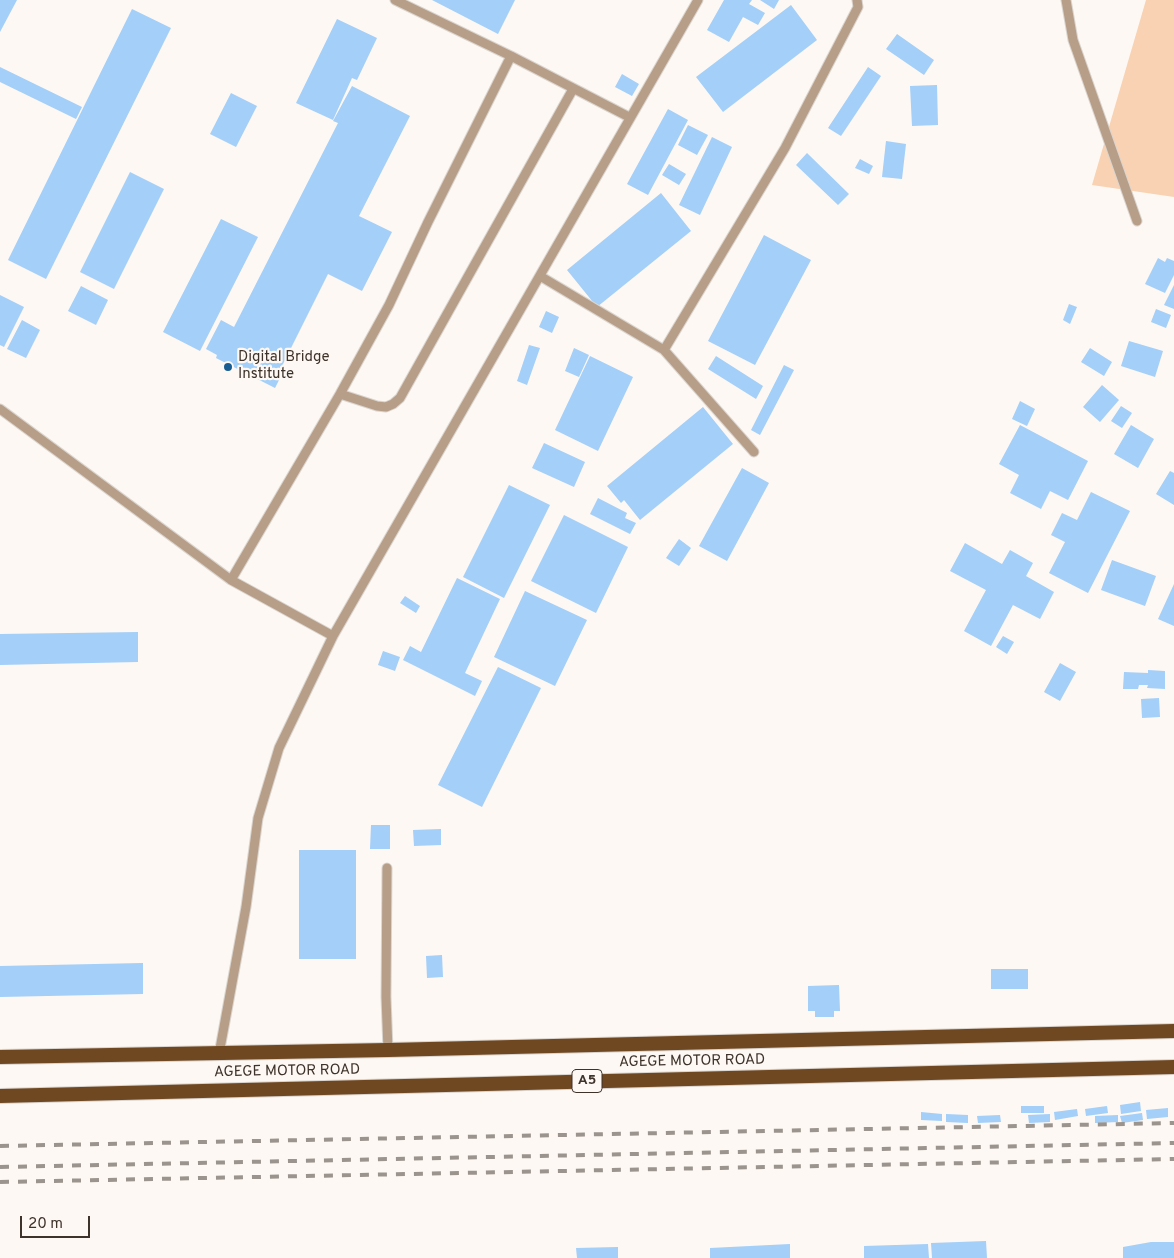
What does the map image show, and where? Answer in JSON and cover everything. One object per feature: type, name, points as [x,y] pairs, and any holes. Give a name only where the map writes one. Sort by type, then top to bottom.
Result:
[{"type":"highway","name":"AGEGE MOTOR ROAD","points":[[0,1057],[219,1054],[1174,1031]]},
{"type":"highway","name":"AGEGE MOTOR ROAD","points":[[0,1096],[1174,1067]]},
{"type":"lane","points":[[395,0],[511,56],[629,117]]},
{"type":"lane","points":[[219,1054],[246,907],[258,818],[279,748],[333,636],[629,117],[698,0]]},
{"type":"lane","points":[[664,350],[785,148],[858,6],[856,0]]},
{"type":"lane","points":[[1066,0],[1074,40],[1137,221]]},
{"type":"lane","points":[[231,580],[340,394],[388,305],[511,56]]},
{"type":"lane","points":[[340,394],[386,407],[400,398],[573,89]]},
{"type":"lane","points":[[540,276],[664,350],[754,452]]},
{"type":"lane","points":[[0,409],[231,580],[333,636]]},
{"type":"lane","points":[[387,868],[386,997],[388,1050]]},
{"type":"shaded area","points":[[1146,0],[1174,0],[1174,197],[1092,185]]},
{"type":"building","points":[[0,0],[17,0],[0,32]]},
{"type":"building","points":[[432,0],[515,0],[498,34]]},
{"type":"building","points":[[724,0],[752,0],[749,4],[765,13],[758,25],[743,17],[729,42],[707,30]]},
{"type":"building","points":[[760,0],[779,0],[774,9]]},
{"type":"building","points":[[791,5],[817,40],[723,112],[696,77]]},
{"type":"building","points":[[132,9],[171,28],[46,279],[8,260]]},
{"type":"building","points":[[337,19],[377,38],[357,80],[352,78],[333,120],[296,103]]},
{"type":"building","points":[[897,34],[934,60],[924,75],[886,49]]},
{"type":"building","points":[[0,67],[82,107],[76,119],[0,82]]},
{"type":"building","points":[[868,67],[881,76],[841,136],[828,128]]},
{"type":"building","points":[[622,74],[639,84],[632,96],[615,87]]},
{"type":"building","points":[[937,85],[938,125],[912,126],[910,86]]},
{"type":"building","points":[[352,86],[410,116],[359,216],[392,232],[362,291],[328,274],[279,372],[282,374],[275,388],[216,358],[217,355],[206,349],[221,320],[234,327],[338,123],[333,121]]},
{"type":"building","points":[[231,93],[257,106],[236,147],[210,134]]},
{"type":"building","points":[[668,109],[688,120],[648,195],[627,184]]},
{"type":"building","points":[[688,125],[708,135],[697,155],[678,145]]},
{"type":"building","points":[[712,137],[732,147],[700,215],[679,205]]},
{"type":"building","points":[[886,141],[906,144],[902,179],[882,177]]},
{"type":"building","points":[[807,153],[849,194],[838,205],[796,165]]},
{"type":"building","points":[[860,159],[873,166],[869,174],[855,168]]},
{"type":"building","points":[[669,164],[686,174],[679,185],[662,175]]},
{"type":"building","points":[[130,172],[164,189],[114,289],[80,272]]},
{"type":"building","points":[[661,193],[691,231],[597,307],[567,270]]},
{"type":"building","points":[[221,219],[258,237],[200,351],[163,332]]},
{"type":"building","points":[[764,235],[811,260],[755,365],[708,341]]},
{"type":"building","points":[[1158,258],[1165,262],[1167,258],[1174,261],[1174,275],[1165,293],[1145,284]]},
{"type":"building","points":[[1174,285],[1174,309],[1164,305]]},
{"type":"building","points":[[81,286],[108,300],[96,325],[68,311]]},
{"type":"building","points":[[0,295],[24,307],[4,347],[0,345]]},
{"type":"building","points":[[1069,304],[1077,307],[1070,324],[1063,320]]},
{"type":"building","points":[[1156,309],[1171,315],[1166,328],[1151,322]]},
{"type":"building","points":[[546,311],[559,317],[552,333],[539,327]]},
{"type":"building","points":[[22,320],[40,330],[26,358],[7,349]]},
{"type":"building","points":[[1129,341],[1163,351],[1155,377],[1121,366]]},
{"type":"building","points":[[529,345],[540,348],[527,385],[517,381]]},
{"type":"building","points":[[574,348],[589,355],[579,377],[565,371]]},
{"type":"building","points":[[1090,348],[1112,362],[1104,376],[1081,362]]},
{"type":"building","points":[[590,356],[633,377],[598,451],[555,430]]},
{"type":"building","points":[[716,356],[763,386],[756,399],[708,369]]},
{"type":"building","points":[[784,365],[794,370],[760,435],[751,430]]},
{"type":"building","points":[[1102,385],[1119,400],[1100,422],[1083,407]]},
{"type":"building","points":[[1020,401],[1035,409],[1027,426],[1012,419]]},
{"type":"building","points":[[1121,406],[1132,413],[1122,428],[1111,421]]},
{"type":"building","points":[[703,407],[733,444],[640,520],[624,500],[621,503],[607,486]]},
{"type":"building","points":[[1020,425],[1088,461],[1068,500],[1050,491],[1041,509],[1010,493],[1019,475],[999,464]]},
{"type":"building","points":[[1131,425],[1154,439],[1138,468],[1114,454]]},
{"type":"building","points":[[544,443],[585,462],[574,487],[532,468]]},
{"type":"building","points":[[742,468],[769,483],[727,561],[699,546]]},
{"type":"building","points":[[1170,471],[1174,473],[1174,505],[1156,494]]},
{"type":"building","points":[[509,485],[550,505],[504,598],[463,577]]},
{"type":"building","points":[[1091,492],[1130,511],[1088,593],[1049,573],[1065,542],[1051,535],[1062,513],[1077,520]]},
{"type":"building","points":[[598,498],[627,513],[625,518],[636,523],[630,534],[590,514]]},
{"type":"building","points":[[564,515],[628,547],[596,613],[531,581]]},
{"type":"building","points":[[679,539],[691,548],[679,566],[666,558]]},
{"type":"building","points":[[965,543],[1002,564],[1010,550],[1033,563],[1026,576],[1054,592],[1040,619],[1013,605],[991,646],[964,631],[986,590],[950,571]]},
{"type":"building","points":[[1112,560],[1156,576],[1145,606],[1101,590]]},
{"type":"building","points":[[457,578],[500,599],[465,673],[482,681],[475,696],[403,660],[410,646],[421,652]]},
{"type":"building","points":[[1174,584],[1174,626],[1158,619]]},
{"type":"building","points":[[525,591],[587,620],[555,686],[494,657]]},
{"type":"building","points":[[405,596],[420,606],[416,613],[400,603]]},
{"type":"building","points":[[138,632],[138,662],[0,665],[0,634]]},
{"type":"building","points":[[1003,636],[1014,642],[1007,654],[996,647]]},
{"type":"building","points":[[383,651],[400,657],[395,671],[378,665]]},
{"type":"building","points":[[1060,663],[1076,672],[1060,701],[1044,692]]},
{"type":"building","points":[[498,667],[541,688],[482,807],[438,785]]},
{"type":"building","points":[[1148,670],[1165,671],[1165,689],[1147,688],[1148,685],[1139,685],[1138,689],[1123,689],[1124,672],[1148,673]]},
{"type":"building","points":[[1159,698],[1160,717],[1142,718],[1141,699]]},
{"type":"building","points":[[371,825],[390,825],[390,849],[370,849]]},
{"type":"building","points":[[441,829],[441,845],[414,846],[413,830]]},
{"type":"building","points":[[299,850],[356,850],[356,959],[299,959]]},
{"type":"building","points":[[442,955],[443,977],[427,978],[426,956]]},
{"type":"building","points":[[143,963],[143,994],[0,997],[0,966]]},
{"type":"building","points":[[991,969],[1028,969],[1028,989],[991,989]]},
{"type":"building","points":[[839,985],[840,1011],[834,1011],[834,1017],[815,1017],[815,1011],[808,1011],[808,986]]},
{"type":"building","points":[[1140,1102],[1141,1111],[1121,1114],[1120,1105]]},
{"type":"building","points":[[1021,1106],[1044,1106],[1044,1113],[1021,1113]]},
{"type":"building","points":[[1107,1106],[1108,1113],[1086,1116],[1085,1109]]},
{"type":"building","points":[[1168,1108],[1168,1117],[1147,1119],[1146,1110]]},
{"type":"building","points":[[1077,1109],[1078,1116],[1055,1120],[1054,1112]]},
{"type":"building","points":[[921,1112],[942,1114],[942,1121],[921,1120]]},
{"type":"building","points":[[1142,1113],[1143,1120],[1122,1123],[1120,1116]]},
{"type":"building","points":[[946,1114],[968,1115],[968,1123],[946,1122]]},
{"type":"building","points":[[1050,1114],[1050,1122],[1029,1123],[1028,1115]]},
{"type":"building","points":[[1000,1115],[1001,1122],[978,1123],[977,1116]]},
{"type":"building","points":[[1118,1115],[1118,1122],[1095,1123],[1095,1116]]},
{"type":"building","points":[[986,1241],[987,1258],[932,1258],[931,1243]]},
{"type":"building","points":[[1151,1242],[1174,1242],[1174,1258],[1123,1258],[1123,1247]]},
{"type":"building","points":[[790,1244],[790,1258],[710,1258],[710,1248]]},
{"type":"building","points":[[928,1244],[929,1258],[864,1258],[864,1246]]},
{"type":"building","points":[[618,1247],[618,1258],[577,1258],[576,1248]]},
{"type":"railway","points":[[0,1146],[1174,1123]]},
{"type":"railway","points":[[0,1167],[1174,1143]]},
{"type":"railway","points":[[0,1182],[1174,1159]]},
{"type":"place","name":"Digital Bridge Institute","points":[[228,367]]}]
